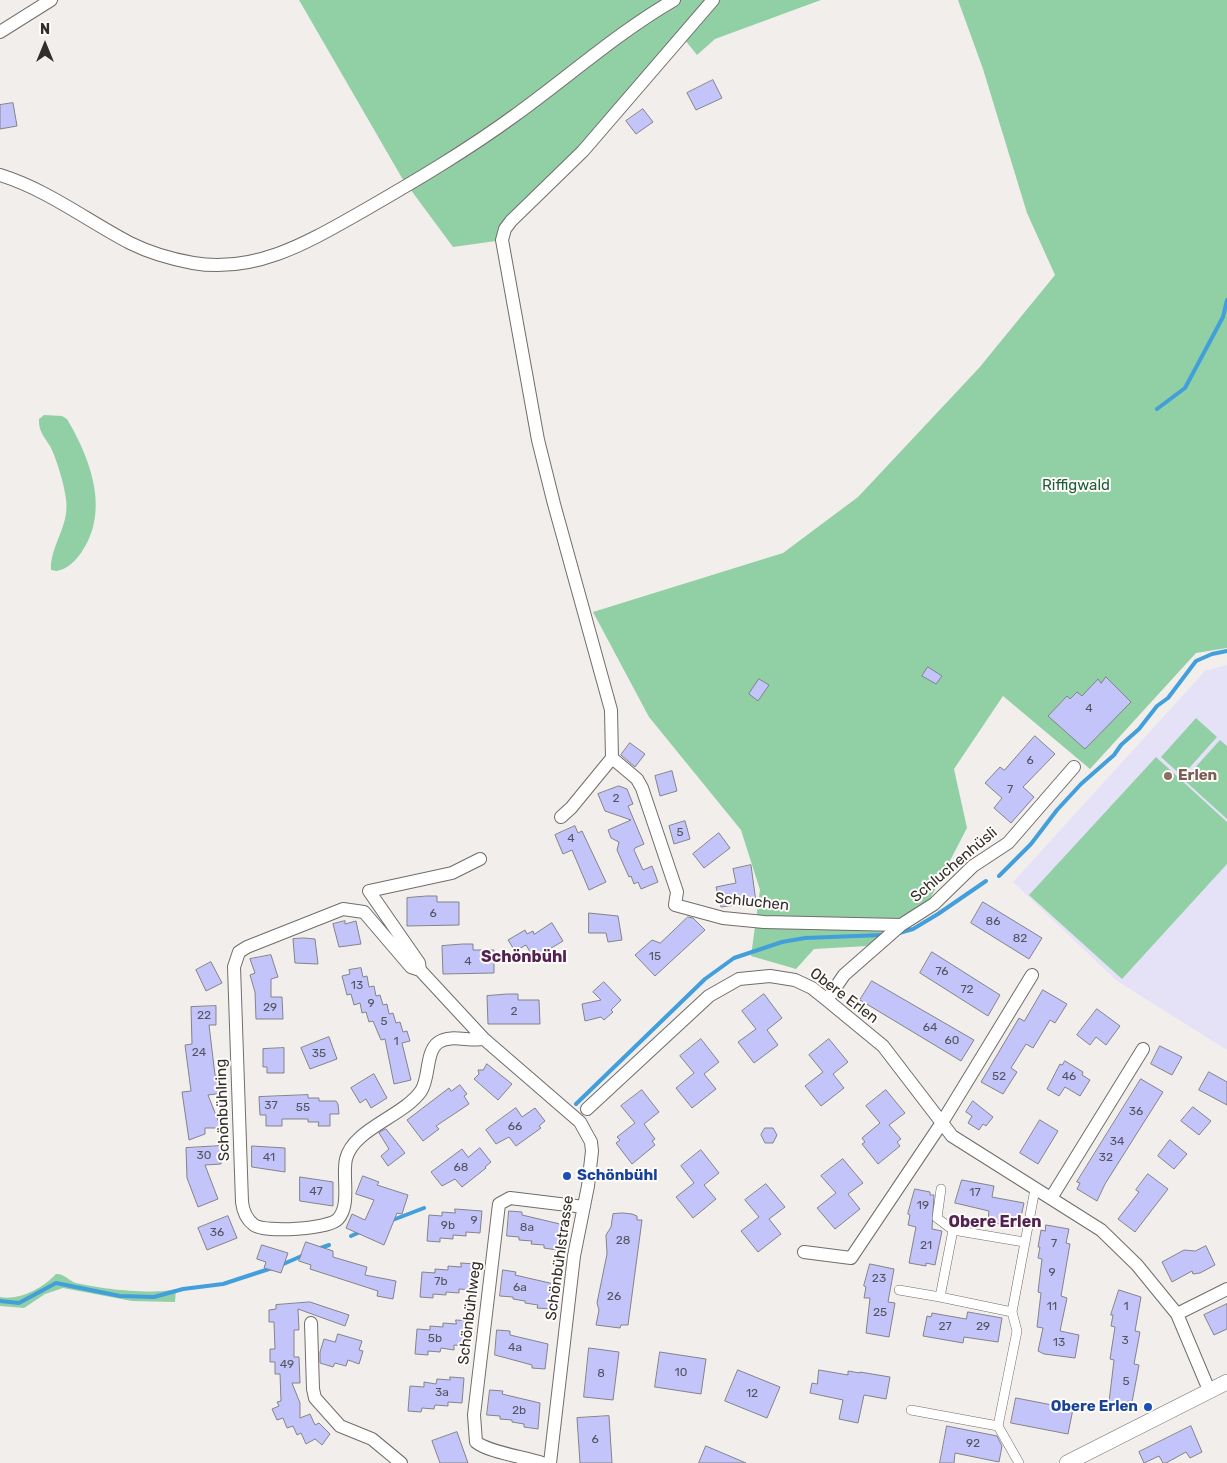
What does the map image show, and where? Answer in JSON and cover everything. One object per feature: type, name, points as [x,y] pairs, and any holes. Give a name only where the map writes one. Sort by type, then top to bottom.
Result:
[{"type":"street","points":[[0,32],[51,0]]},
{"type":"street","points":[[0,175],[24,182],[54,197],[131,244],[161,256],[210,264],[251,263],[291,250],[318,236],[457,156],[514,116],[579,66],[674,0]]},
{"type":"street","points":[[561,816],[572,808],[612,758],[611,710],[538,440],[502,240],[505,229],[511,221],[583,151],[713,0]]},
{"type":"street","name":"Schluchen","points":[[612,758],[637,779],[642,788],[677,892],[675,905],[723,918],[764,922],[901,925]]},
{"type":"street","name":"Schluchenhüsli","points":[[827,1000],[844,974],[901,925],[934,904],[973,866],[1008,843],[1074,767]]},
{"type":"street","points":[[420,970],[419,964],[369,890],[452,873],[480,858]]},
{"type":"street","name":"Schönbühlring","points":[[484,1039],[441,1041],[436,1045],[431,1055],[421,1090],[355,1143],[346,1159],[343,1210],[338,1219],[328,1226],[269,1229],[258,1227],[250,1221],[245,1214],[242,1202],[234,967],[239,952],[247,947],[337,911],[353,909],[364,912],[411,967],[420,970],[484,1039],[534,1081]]},
{"type":"street","points":[[804,1252],[851,1258],[941,1124],[1032,975]]},
{"type":"street","name":"Obere Erlen","points":[[586,1110],[709,996],[739,979],[770,976],[795,980],[812,988],[882,1046],[952,1136],[1101,1230],[1137,1265],[1177,1314],[1209,1390]]},
{"type":"street","points":[[1050,1198],[1143,1049]]},
{"type":"street","name":"Schönbühlstrasse","points":[[534,1081],[580,1122],[587,1131],[592,1151],[584,1207],[574,1256],[550,1463]]},
{"type":"street","points":[[941,1189],[937,1218],[953,1230],[1024,1242]]},
{"type":"street","points":[[1019,1463],[998,1426],[1017,1331],[1012,1312],[1035,1189]]},
{"type":"street","name":"Schönbühlweg","points":[[542,1463],[519,1455],[484,1448],[476,1442],[474,1415],[499,1204],[510,1198],[584,1207]]},
{"type":"street","points":[[940,1297],[953,1230]]},
{"type":"street","points":[[1177,1314],[1227,1289]]},
{"type":"street","points":[[899,1290],[1012,1312]]},
{"type":"street","points":[[311,1323],[313,1389],[315,1398],[340,1426],[372,1438],[401,1463]]},
{"type":"street","points":[[1067,1463],[1227,1382]]},
{"type":"street","points":[[911,1410],[998,1426]]},
{"type":"shaded area","name":"Erlen","points":[[1227,665],[1227,1050],[1117,981],[1013,882],[1205,671]]},
{"type":"green space","points":[[299,0],[709,0],[589,141],[499,226],[496,241],[453,247],[402,178]]},
{"type":"green space","points":[[716,0],[821,0],[715,39],[697,55],[685,40]]},
{"type":"green space","name":"Riffigwald","points":[[958,0],[1227,0],[1227,648],[1196,653],[1090,769],[1003,696],[954,769],[967,828],[929,901],[867,946],[814,949],[796,969],[751,956],[760,890],[741,830],[649,717],[593,612],[783,553],[858,497],[979,368],[1055,275],[1027,213],[983,69]]},
{"type":"green space","points":[[44,415],[62,416],[67,419],[83,450],[89,467],[96,502],[95,520],[90,537],[81,553],[71,564],[57,571],[51,570],[53,552],[63,527],[66,499],[52,450],[40,428],[39,419]]},
{"type":"green space","points":[[1196,718],[1217,737],[1182,776],[1161,757]]},
{"type":"green space","points":[[1220,740],[1227,746],[1227,819],[1184,780]]},
{"type":"green space","points":[[1156,757],[1227,822],[1227,864],[1122,979],[1029,895]]},
{"type":"green space","points":[[56,1274],[62,1275],[76,1283],[113,1289],[166,1291],[176,1289],[175,1302],[132,1301],[63,1288],[45,1294],[24,1308],[0,1306],[0,1297],[7,1298],[23,1295],[38,1288]]},
{"type":"building","points":[[713,80],[722,98],[696,110],[687,93]]},
{"type":"building","points":[[13,103],[17,126],[0,129],[0,105]]},
{"type":"building","points":[[643,109],[653,122],[636,134],[626,121]]},
{"type":"building","points":[[928,667],[942,676],[936,684],[922,676]]},
{"type":"building","points":[[1106,677],[1131,702],[1085,749],[1048,716],[1067,696],[1070,699],[1077,692],[1082,696],[1098,679],[1101,683]]},
{"type":"building","points":[[759,679],[769,685],[758,701],[749,694]]},
{"type":"building","points":[[1035,736],[1055,754],[1023,787],[1034,797],[1011,823],[994,808],[1002,798],[985,783],[1000,767],[1004,770]]},
{"type":"building","points":[[630,743],[645,754],[635,767],[621,755]]},
{"type":"building","points":[[672,771],[677,791],[660,796],[655,776]]},
{"type":"building","points":[[619,786],[627,789],[633,804],[628,806],[644,844],[634,850],[643,870],[652,866],[658,882],[641,889],[638,882],[634,884],[631,876],[629,877],[617,850],[619,842],[611,838],[608,830],[631,820],[605,811],[598,794]]},
{"type":"building","points":[[685,821],[690,839],[674,844],[669,826]]},
{"type":"building","points":[[575,826],[578,833],[582,831],[606,882],[589,890],[572,850],[563,854],[555,835]]},
{"type":"building","points":[[719,833],[730,848],[704,868],[693,854]]},
{"type":"building","points":[[751,865],[756,902],[721,907],[716,887],[736,883],[733,869]]},
{"type":"building","points":[[437,896],[437,902],[459,902],[459,925],[407,926],[407,898]]},
{"type":"building","points":[[983,902],[1042,938],[1029,959],[971,923]]},
{"type":"building","points":[[589,913],[618,916],[622,940],[608,942],[606,933],[589,933]]},
{"type":"building","points":[[688,917],[693,918],[705,930],[655,976],[635,955],[652,940],[660,943]]},
{"type":"building","points":[[345,921],[345,924],[356,921],[361,944],[339,947],[333,924]]},
{"type":"building","points":[[552,923],[563,941],[548,950],[550,954],[536,962],[526,945],[515,951],[508,940],[525,930],[527,934],[533,931],[534,934]]},
{"type":"building","points":[[293,939],[315,939],[318,964],[295,963]]},
{"type":"building","points":[[473,944],[473,950],[494,950],[494,973],[443,974],[442,946]]},
{"type":"building","points":[[932,952],[1000,995],[988,1016],[920,973]]},
{"type":"building","points":[[271,955],[278,977],[271,979],[271,997],[282,997],[283,1019],[256,1019],[255,992],[250,975],[255,973],[250,959]]},
{"type":"building","points":[[211,962],[222,983],[206,991],[196,970]]},
{"type":"building","points":[[361,968],[363,977],[367,976],[369,987],[374,986],[376,996],[380,995],[383,1005],[387,1004],[389,1014],[393,1013],[396,1023],[400,1022],[403,1032],[407,1031],[410,1041],[402,1043],[411,1080],[394,1084],[385,1039],[381,1040],[373,1021],[369,1022],[366,1012],[362,1013],[360,1003],[354,1005],[351,994],[347,995],[342,976],[350,974],[349,970]]},
{"type":"building","points":[[872,981],[974,1040],[961,1061],[860,1000]]},
{"type":"building","points":[[604,982],[621,1000],[611,1010],[613,1012],[604,1020],[601,1017],[585,1021],[582,1004],[601,1000],[593,992]]},
{"type":"building","points":[[1043,990],[1067,1004],[1055,1023],[1050,1020],[1033,1048],[1026,1044],[1011,1068],[1017,1072],[1003,1094],[981,1082],[1019,1018],[1024,1021]]},
{"type":"building","points":[[518,994],[518,1000],[539,1000],[540,1024],[488,1024],[487,996]]},
{"type":"building","points":[[764,994],[782,1018],[767,1030],[778,1045],[754,1063],[738,1042],[756,1029],[742,1011]]},
{"type":"building","points":[[216,1006],[216,1025],[209,1025],[215,1075],[221,1075],[223,1093],[208,1095],[221,1128],[205,1128],[205,1134],[189,1140],[182,1092],[191,1091],[185,1045],[192,1044],[191,1007]]},
{"type":"building","points":[[1097,1009],[1120,1026],[1106,1045],[1096,1037],[1090,1045],[1077,1035]]},
{"type":"building","points":[[329,1037],[337,1059],[310,1069],[301,1048]]},
{"type":"building","points":[[701,1039],[719,1062],[704,1074],[716,1089],[692,1108],[676,1088],[694,1073],[680,1056]]},
{"type":"building","points":[[829,1039],[848,1062],[833,1074],[844,1088],[821,1106],[805,1086],[823,1072],[809,1055]]},
{"type":"building","points":[[1160,1046],[1182,1057],[1172,1075],[1151,1064]]},
{"type":"building","points":[[284,1048],[284,1073],[267,1073],[267,1067],[263,1067],[263,1049]]},
{"type":"building","points":[[1065,1061],[1083,1072],[1082,1075],[1090,1080],[1080,1096],[1065,1087],[1059,1096],[1047,1089],[1060,1064],[1062,1065]]},
{"type":"building","points":[[487,1064],[512,1084],[498,1100],[474,1079],[479,1074],[478,1070],[483,1070]]},
{"type":"building","points":[[1209,1072],[1227,1082],[1227,1105],[1199,1090]]},
{"type":"building","points":[[374,1074],[387,1098],[371,1108],[366,1099],[360,1103],[351,1088]]},
{"type":"building","points":[[1141,1079],[1163,1092],[1105,1184],[1097,1201],[1077,1189],[1080,1183],[1077,1182]]},
{"type":"building","points":[[460,1085],[467,1094],[464,1096],[469,1104],[436,1126],[439,1129],[423,1141],[407,1120],[449,1088],[451,1091]]},
{"type":"building","points":[[642,1090],[659,1112],[644,1124],[655,1139],[652,1141],[655,1145],[632,1164],[616,1143],[620,1140],[617,1137],[635,1123],[621,1106]]},
{"type":"building","points":[[886,1090],[905,1113],[889,1125],[901,1139],[897,1142],[900,1146],[878,1164],[862,1144],[865,1142],[862,1138],[880,1123],[866,1106]]},
{"type":"building","points":[[308,1095],[308,1098],[319,1098],[319,1101],[336,1101],[339,1114],[330,1114],[330,1126],[318,1126],[319,1122],[308,1122],[308,1119],[282,1119],[282,1126],[266,1126],[266,1115],[260,1115],[259,1097]]},
{"type":"building","points":[[973,1101],[993,1117],[986,1126],[983,1124],[979,1130],[968,1123],[972,1116],[966,1112]]},
{"type":"building","points":[[1193,1107],[1211,1121],[1199,1135],[1181,1121]]},
{"type":"building","points":[[516,1108],[522,1117],[535,1108],[545,1121],[539,1126],[541,1128],[516,1146],[509,1137],[496,1144],[486,1130]]},
{"type":"building","points":[[1040,1120],[1058,1131],[1038,1164],[1020,1153]]},
{"type":"building","points":[[765,1128],[773,1128],[777,1135],[773,1143],[765,1143],[761,1135]]},
{"type":"building","points":[[386,1129],[405,1153],[388,1166],[381,1156],[389,1149],[379,1133]]},
{"type":"building","points":[[1170,1140],[1187,1154],[1174,1169],[1158,1156]]},
{"type":"building","points":[[221,1146],[221,1164],[205,1165],[218,1199],[198,1207],[187,1178],[186,1148]]},
{"type":"building","points":[[252,1146],[285,1148],[285,1172],[252,1167]]},
{"type":"building","points":[[480,1148],[491,1162],[462,1187],[455,1179],[442,1186],[431,1172],[462,1149],[468,1157]]},
{"type":"building","points":[[701,1150],[719,1173],[704,1185],[716,1199],[693,1218],[676,1197],[694,1183],[681,1166]]},
{"type":"building","points":[[843,1159],[863,1183],[848,1194],[860,1209],[835,1229],[817,1208],[836,1193],[821,1176]]},
{"type":"building","points":[[1148,1174],[1168,1189],[1135,1232],[1118,1219],[1139,1192],[1136,1190]]},
{"type":"building","points":[[363,1176],[379,1182],[377,1185],[408,1195],[402,1214],[397,1213],[384,1245],[346,1228],[352,1214],[365,1220],[374,1200],[356,1194]]},
{"type":"building","points":[[300,1177],[333,1182],[333,1206],[300,1201]]},
{"type":"building","points":[[962,1180],[994,1186],[992,1197],[1024,1203],[1019,1226],[994,1223],[988,1220],[989,1211],[955,1203]]},
{"type":"building","points":[[766,1184],[785,1207],[769,1219],[781,1234],[758,1252],[741,1231],[759,1217],[745,1200]]},
{"type":"building","points":[[915,1189],[930,1192],[930,1195],[934,1195],[932,1229],[942,1231],[935,1265],[926,1263],[926,1266],[909,1263],[916,1227],[908,1225],[910,1215],[908,1214]]},
{"type":"building","points":[[455,1209],[482,1211],[480,1233],[466,1232],[466,1236],[453,1235],[453,1239],[440,1238],[440,1242],[427,1241],[429,1215],[442,1216],[442,1212],[455,1213]]},
{"type":"building","points":[[509,1211],[522,1212],[522,1215],[560,1224],[557,1250],[544,1248],[544,1245],[531,1244],[532,1241],[519,1240],[519,1237],[507,1236]]},
{"type":"building","points":[[613,1214],[632,1214],[637,1216],[637,1220],[642,1220],[628,1325],[621,1325],[620,1328],[596,1325],[599,1310],[597,1303],[607,1254],[606,1235],[611,1227]]},
{"type":"building","points":[[228,1216],[237,1238],[207,1250],[198,1228]]},
{"type":"building","points":[[1046,1225],[1069,1229],[1066,1243],[1070,1244],[1061,1296],[1067,1298],[1060,1331],[1079,1335],[1075,1358],[1044,1354],[1038,1351],[1043,1328],[1037,1327],[1041,1293],[1038,1292],[1042,1259],[1038,1258],[1040,1247],[1038,1247],[1041,1230],[1045,1231]]},
{"type":"building","points":[[306,1242],[333,1251],[333,1257],[367,1267],[365,1275],[396,1281],[393,1299],[377,1296],[378,1291],[310,1269],[311,1265],[299,1261]]},
{"type":"building","points":[[262,1245],[288,1253],[281,1273],[264,1268],[266,1262],[257,1259]]},
{"type":"building","points":[[1206,1246],[1215,1265],[1200,1273],[1193,1274],[1192,1271],[1172,1282],[1162,1262],[1184,1250],[1195,1251]]},
{"type":"building","points":[[461,1263],[475,1264],[473,1290],[459,1289],[459,1293],[433,1294],[433,1298],[420,1297],[422,1272],[435,1273],[435,1269],[448,1270],[448,1266],[461,1267]]},
{"type":"building","points":[[870,1264],[894,1269],[888,1302],[895,1303],[889,1337],[866,1333],[870,1298],[864,1298],[866,1287],[864,1286]]},
{"type":"building","points":[[503,1270],[516,1272],[515,1275],[554,1284],[551,1309],[537,1308],[538,1305],[525,1303],[525,1301],[513,1299],[513,1297],[500,1296]]},
{"type":"building","points":[[1119,1290],[1141,1297],[1135,1331],[1140,1332],[1134,1364],[1139,1365],[1132,1402],[1128,1401],[1127,1406],[1109,1402],[1114,1360],[1110,1359],[1115,1327],[1111,1326],[1113,1315],[1111,1315]]},
{"type":"building","points":[[310,1302],[349,1315],[345,1326],[298,1309],[299,1330],[294,1330],[294,1357],[299,1357],[300,1383],[292,1383],[300,1403],[300,1418],[310,1414],[315,1425],[319,1423],[330,1434],[322,1445],[315,1439],[306,1444],[301,1433],[297,1435],[293,1426],[287,1428],[283,1418],[277,1420],[272,1409],[279,1406],[277,1402],[281,1401],[280,1374],[275,1374],[275,1362],[270,1362],[270,1349],[275,1349],[274,1322],[269,1322],[269,1310],[276,1309],[276,1305]]},
{"type":"building","points":[[1227,1304],[1227,1329],[1214,1335],[1204,1315]]},
{"type":"building","points":[[968,1312],[1002,1318],[998,1342],[964,1337],[963,1343],[923,1336],[927,1316],[931,1317],[932,1313],[966,1319]]},
{"type":"building","points":[[456,1320],[470,1321],[468,1346],[454,1345],[454,1350],[441,1348],[440,1352],[428,1351],[428,1355],[415,1354],[417,1329],[430,1330],[430,1326],[443,1327],[443,1323],[456,1324]]},
{"type":"building","points":[[497,1330],[510,1331],[510,1335],[548,1344],[545,1369],[532,1368],[532,1365],[495,1355]]},
{"type":"building","points":[[338,1334],[362,1341],[359,1350],[363,1351],[359,1364],[348,1360],[346,1366],[335,1363],[333,1367],[320,1363],[320,1352],[324,1339],[335,1342]]},
{"type":"building","points":[[589,1348],[619,1352],[613,1400],[584,1397]]},
{"type":"building","points":[[660,1352],[706,1359],[701,1394],[655,1387]]},
{"type":"building","points":[[738,1370],[780,1387],[767,1418],[725,1401]]},
{"type":"building","points":[[819,1370],[848,1375],[848,1371],[890,1377],[886,1399],[864,1395],[858,1423],[839,1419],[843,1400],[810,1393],[812,1383],[817,1384]]},
{"type":"building","points":[[450,1377],[464,1378],[462,1403],[448,1402],[448,1406],[435,1405],[434,1409],[422,1408],[421,1412],[408,1411],[410,1386],[424,1387],[424,1382],[436,1384],[437,1379],[450,1380]]},
{"type":"building","points":[[490,1390],[503,1391],[502,1394],[540,1403],[538,1429],[524,1427],[524,1424],[512,1422],[512,1420],[500,1419],[500,1416],[487,1415]]},
{"type":"building","points":[[1016,1398],[1073,1409],[1068,1434],[1011,1423]]},
{"type":"building","points":[[609,1416],[612,1463],[580,1463],[577,1418]]},
{"type":"building","points":[[947,1426],[997,1436],[1002,1446],[999,1462],[955,1453],[954,1463],[940,1463]]},
{"type":"building","points":[[1191,1426],[1202,1452],[1190,1458],[1186,1452],[1166,1463],[1163,1463],[1159,1456],[1144,1463],[1139,1452]]},
{"type":"building","points":[[457,1432],[468,1463],[440,1463],[432,1441]]},
{"type":"building","points":[[706,1446],[746,1463],[699,1463]]},
{"type":"waterway","points":[[1157,409],[1185,388],[1223,317],[1227,300]]},
{"type":"waterway","points":[[999,876],[1031,844],[1057,810],[1081,784],[1114,755],[1121,745],[1139,729],[1157,706],[1168,698],[1196,661],[1212,654],[1227,651]]},
{"type":"waterway","points":[[899,933],[913,929],[986,881]]},
{"type":"waterway","points":[[576,1104],[705,979],[734,958],[782,942],[805,938],[882,935]]},
{"type":"waterway","points":[[390,1221],[424,1208]]},
{"type":"waterway","points":[[351,1236],[360,1232]]},
{"type":"waterway","points":[[318,1249],[329,1245]]},
{"type":"waterway","points":[[281,1265],[304,1255]]},
{"type":"waterway","points":[[0,1301],[19,1303],[56,1283],[120,1296],[154,1297],[183,1289],[223,1284],[272,1268]]},
{"type":"place","name":"Erlen","points":[[1168,776]]},
{"type":"place","name":"Schönbühl","points":[[567,1176]]},
{"type":"place","name":"Obere Erlen","points":[[1148,1407]]},
{"type":"district","name":"Schönbühl","points":[[524,957]]},
{"type":"district","name":"Obere Erlen","points":[[995,1222]]}]
